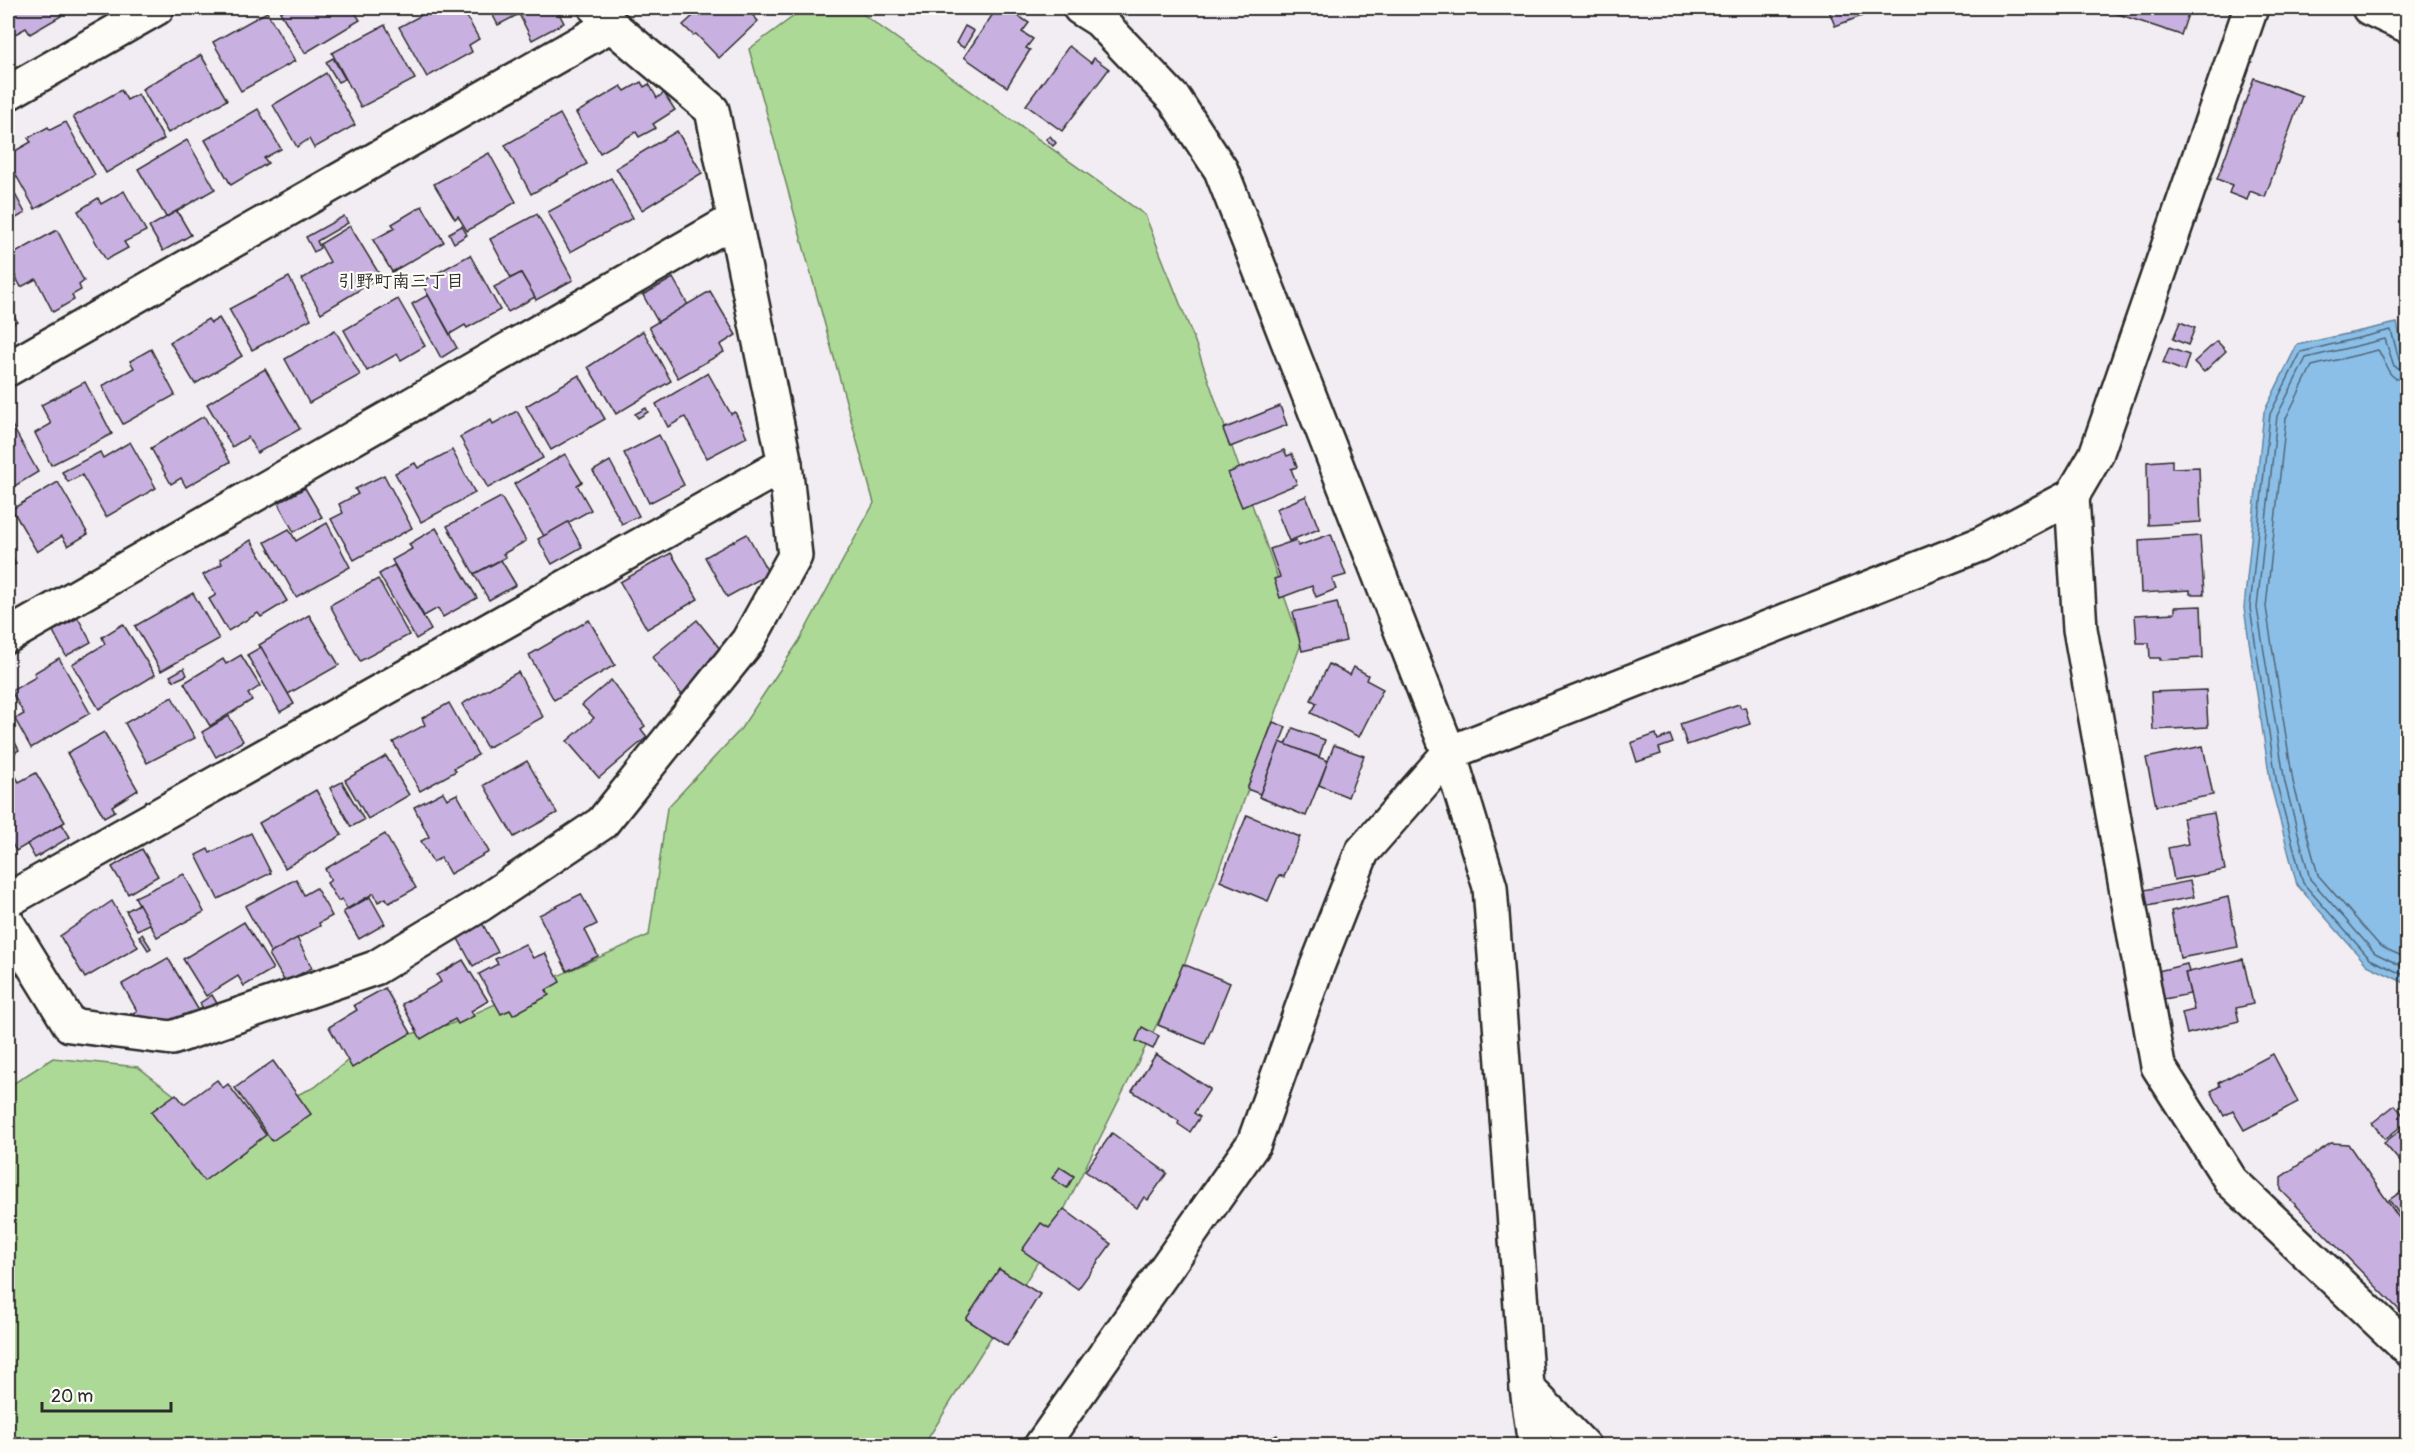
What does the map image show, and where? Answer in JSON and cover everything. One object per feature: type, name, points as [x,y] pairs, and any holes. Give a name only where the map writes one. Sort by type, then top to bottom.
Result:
[{"type":"street","points":[[8,93],[157,8]]},
{"type":"street","points":[[1080,8],[1099,20],[1175,100],[1221,170],[1449,753],[1490,887],[1527,1388],[1535,1446]]},
{"type":"street","points":[[1041,1446],[1254,1143],[1316,969],[1362,852],[1449,753],[1981,544],[2072,496],[2096,455],[2251,8]]},
{"type":"street","points":[[2369,8],[2408,26]]},
{"type":"street","points":[[8,369],[603,16],[712,110],[785,464],[795,556],[748,641],[602,823],[481,904],[384,962],[172,1038],[70,1025],[8,924]]},
{"type":"street","points":[[8,636],[734,220]]},
{"type":"street","points":[[8,900],[785,464]]},
{"type":"street","points":[[2072,496],[2080,629],[2158,1066],[2231,1181],[2408,1349]]},
{"type":"street","points":[[1527,1388],[1583,1446]]},
{"type":"green space","points":[[805,8],[854,8],[1145,215],[1194,339],[1301,644],[1178,982],[1039,1260],[924,1445],[8,1446],[8,1087],[53,1058],[138,1067],[218,1129],[315,1087],[367,1045],[451,1024],[649,935],[667,808],[740,730],[799,641],[874,503],[749,49]]},
{"type":"water","points":[[2397,323],[2408,372],[2407,984],[2367,965],[2297,885],[2271,786],[2244,608],[2264,412],[2297,345]]},
{"type":"building","points":[[8,8],[56,8],[61,16],[30,34],[26,28],[8,38]]},
{"type":"building","points":[[287,8],[352,8],[360,20],[305,53],[280,12]]},
{"type":"building","points":[[435,8],[462,8],[479,39],[469,45],[472,52],[427,77],[399,27]]},
{"type":"building","points":[[489,8],[556,8],[564,23],[532,40],[519,14],[498,25]]},
{"type":"building","points":[[702,8],[746,8],[758,21],[719,58],[696,34],[693,35],[683,25]]},
{"type":"building","points":[[997,8],[1006,8],[1029,23],[1022,32],[1033,39],[1026,48],[1030,50],[1007,87],[964,57]]},
{"type":"building","points":[[1828,8],[1883,8],[1835,26]]},
{"type":"building","points":[[2100,8],[2190,8],[2181,35]]},
{"type":"building","points":[[267,12],[295,61],[241,91],[213,42]]},
{"type":"building","points":[[385,25],[415,79],[361,107],[332,53]]},
{"type":"building","points":[[965,26],[974,31],[964,48],[956,43]]},
{"type":"building","points":[[1069,46],[1091,63],[1094,58],[1109,69],[1062,131],[1026,105]]},
{"type":"building","points":[[201,55],[227,100],[168,133],[142,89]]},
{"type":"building","points":[[333,58],[345,79],[338,82],[326,62]]},
{"type":"building","points":[[326,73],[355,125],[314,148],[309,139],[297,147],[273,105]]},
{"type":"building","points":[[2254,78],[2302,96],[2265,197],[2250,191],[2247,200],[2229,193],[2232,185],[2217,179]]},
{"type":"building","points":[[641,82],[644,87],[649,84],[657,98],[664,93],[675,110],[653,124],[656,128],[639,137],[636,132],[600,153],[576,113],[621,86],[625,91]]},
{"type":"building","points":[[121,90],[127,100],[138,94],[164,139],[106,173],[73,117]]},
{"type":"building","points":[[258,109],[281,149],[264,158],[268,163],[231,185],[205,140]]},
{"type":"building","points":[[560,114],[587,164],[531,194],[505,145]]},
{"type":"building","points":[[66,122],[95,175],[35,209],[8,161],[8,155],[31,142],[28,138],[48,127],[50,130]]},
{"type":"building","points":[[677,131],[702,173],[642,210],[616,168]]},
{"type":"building","points":[[1050,136],[1056,143],[1053,146],[1046,139]]},
{"type":"building","points":[[187,140],[215,189],[166,217],[138,169]]},
{"type":"building","points":[[489,153],[516,202],[467,231],[458,216],[455,219],[434,184]]},
{"type":"building","points":[[611,178],[633,218],[570,252],[548,212]]},
{"type":"building","points":[[8,181],[25,213],[8,223]]},
{"type":"building","points":[[124,191],[146,231],[124,242],[128,248],[106,260],[78,211],[98,198],[101,204]]},
{"type":"building","points":[[422,206],[444,242],[392,272],[373,240],[395,228],[392,224]]},
{"type":"building","points":[[177,211],[191,235],[163,251],[149,227]]},
{"type":"building","points":[[537,214],[573,280],[536,300],[521,273],[511,278],[490,239]]},
{"type":"building","points":[[344,216],[348,223],[317,241],[320,248],[314,252],[306,237]]},
{"type":"building","points":[[350,226],[381,277],[321,313],[302,279],[330,262],[320,244]]},
{"type":"building","points":[[462,226],[467,235],[454,243],[449,233]]},
{"type":"building","points":[[57,230],[84,281],[79,285],[81,290],[72,295],[74,300],[53,312],[36,279],[21,287],[8,262],[8,257]]},
{"type":"building","points":[[470,255],[500,310],[467,328],[465,325],[450,334],[421,282]]},
{"type":"building","points":[[521,273],[535,297],[508,312],[494,287]]},
{"type":"building","points":[[289,277],[311,319],[252,350],[229,309]]},
{"type":"building","points":[[673,278],[688,305],[658,322],[643,295]]},
{"type":"building","points":[[710,291],[736,335],[720,345],[724,352],[678,378],[649,327]]},
{"type":"building","points":[[428,295],[457,348],[441,358],[412,304]]},
{"type":"building","points":[[398,299],[425,346],[401,360],[397,354],[367,371],[344,330]]},
{"type":"building","points":[[10,308],[17,321],[8,327],[8,310]]},
{"type":"building","points":[[219,318],[242,356],[195,384],[170,342],[208,319],[211,323]]},
{"type":"building","points":[[2180,322],[2195,328],[2188,345],[2173,339]]},
{"type":"building","points":[[335,330],[360,375],[309,403],[285,359]]},
{"type":"building","points":[[643,331],[671,381],[616,414],[588,367]]},
{"type":"building","points":[[2217,341],[2226,351],[2204,372],[2194,362]]},
{"type":"building","points":[[2169,348],[2189,355],[2184,371],[2163,363]]},
{"type":"building","points":[[151,349],[175,395],[123,424],[102,386],[134,368],[130,361]]},
{"type":"building","points":[[265,369],[300,429],[257,453],[248,437],[232,447],[207,404]]},
{"type":"building","points":[[708,373],[731,414],[735,412],[747,437],[707,458],[685,417],[668,427],[656,404]]},
{"type":"building","points":[[579,375],[605,419],[551,450],[526,406]]},
{"type":"building","points":[[85,382],[112,434],[51,465],[35,433],[51,424],[41,405]]},
{"type":"building","points":[[1280,406],[1287,425],[1230,447],[1223,429]]},
{"type":"building","points":[[646,408],[648,412],[638,418],[635,414]]},
{"type":"building","points":[[517,411],[543,458],[488,488],[460,437],[491,420],[493,424]]},
{"type":"building","points":[[204,416],[230,462],[186,487],[181,478],[171,484],[151,448]]},
{"type":"building","points":[[8,421],[38,472],[8,490]]},
{"type":"building","points":[[659,435],[684,485],[649,503],[624,453]]},
{"type":"building","points":[[130,442],[156,488],[106,517],[82,475],[68,482],[62,472],[100,452],[103,458]]},
{"type":"building","points":[[452,450],[475,493],[421,522],[395,473],[415,463],[418,468]]},
{"type":"building","points":[[1284,450],[1287,456],[1292,454],[1297,467],[1291,469],[1297,484],[1242,507],[1228,473]]},
{"type":"building","points":[[565,454],[582,482],[577,485],[591,510],[544,536],[514,484]]},
{"type":"building","points":[[2172,460],[2172,468],[2199,467],[2201,522],[2148,525],[2147,462]]},
{"type":"building","points":[[610,461],[639,516],[622,524],[593,471]]},
{"type":"building","points":[[384,475],[412,528],[354,560],[331,519],[343,513],[339,504],[358,494],[355,489]]},
{"type":"building","points":[[58,482],[88,534],[68,546],[62,536],[37,552],[12,509]]},
{"type":"building","points":[[305,488],[322,517],[294,532],[278,503]]},
{"type":"building","points":[[1306,496],[1319,529],[1289,541],[1276,509]]},
{"type":"building","points":[[501,497],[526,541],[503,554],[506,557],[474,574],[447,526]]},
{"type":"building","points":[[568,522],[582,547],[552,564],[538,539]]},
{"type":"building","points":[[327,523],[350,567],[296,597],[265,542],[289,529],[296,541]]},
{"type":"building","points":[[436,528],[477,598],[443,617],[438,608],[424,616],[392,560],[412,549],[409,544]]},
{"type":"building","points":[[747,534],[769,574],[727,597],[705,557]]},
{"type":"building","points":[[1331,534],[1346,575],[1332,579],[1336,589],[1316,597],[1312,586],[1280,598],[1274,579],[1280,577],[1270,549],[1296,540],[1298,546]]},
{"type":"building","points":[[2200,536],[2204,594],[2190,594],[2190,590],[2141,593],[2139,540]]},
{"type":"building","points":[[251,540],[287,601],[261,617],[258,613],[228,631],[209,599],[216,595],[203,575],[222,564],[220,559]]},
{"type":"building","points":[[8,550],[16,564],[8,569]]},
{"type":"building","points":[[671,553],[698,599],[647,629],[620,582]]},
{"type":"building","points":[[501,560],[516,585],[489,600],[474,574]]},
{"type":"building","points":[[394,565],[431,630],[416,639],[379,574]]},
{"type":"building","points":[[378,579],[409,635],[360,661],[330,605]]},
{"type":"building","points":[[193,593],[219,639],[161,671],[135,626]]},
{"type":"building","points":[[1337,602],[1346,641],[1302,651],[1293,612]]},
{"type":"building","points":[[2201,606],[2203,658],[2160,660],[2160,658],[2150,658],[2149,643],[2137,643],[2135,615],[2175,613],[2175,607]]},
{"type":"building","points":[[309,615],[339,665],[288,694],[259,645]]},
{"type":"building","points":[[78,618],[91,642],[66,656],[53,631]]},
{"type":"building","points":[[589,620],[615,665],[554,700],[529,655]]},
{"type":"building","points":[[697,620],[728,659],[682,695],[652,657]]},
{"type":"building","points":[[123,624],[155,675],[99,709],[72,664],[105,644],[102,637]]},
{"type":"building","points":[[261,647],[294,704],[280,712],[247,655]]},
{"type":"building","points":[[241,655],[260,686],[248,694],[252,700],[210,726],[184,683],[223,659],[226,664]]},
{"type":"building","points":[[59,658],[90,713],[31,748],[15,719],[24,714],[11,691],[36,677],[34,673]]},
{"type":"building","points":[[1329,664],[1350,675],[1354,667],[1368,675],[1366,680],[1383,689],[1359,737],[1311,713],[1317,703],[1311,700]]},
{"type":"building","points":[[184,668],[187,675],[174,681],[170,676]]},
{"type":"building","points":[[518,672],[543,717],[487,748],[462,704]]},
{"type":"building","points":[[611,680],[645,726],[641,729],[647,737],[599,778],[567,741],[594,718],[582,705]]},
{"type":"building","points":[[2206,690],[2208,727],[2153,730],[2151,692]]},
{"type":"building","points":[[172,697],[195,738],[147,763],[125,723]]},
{"type":"building","points":[[449,703],[478,755],[454,768],[456,771],[420,791],[393,742],[425,725],[422,718]]},
{"type":"building","points":[[1739,704],[1741,708],[1745,707],[1750,724],[1687,745],[1680,724]]},
{"type":"building","points":[[229,716],[243,741],[216,757],[202,732]]},
{"type":"building","points":[[1273,722],[1286,727],[1260,794],[1247,789]]},
{"type":"building","points":[[1293,728],[1325,740],[1319,757],[1286,745]]},
{"type":"building","points":[[8,729],[19,750],[8,757]]},
{"type":"building","points":[[104,732],[138,790],[112,806],[115,811],[104,817],[67,753]]},
{"type":"building","points":[[1656,734],[1658,740],[1670,735],[1673,743],[1659,748],[1661,754],[1637,762],[1631,743]]},
{"type":"building","points":[[1280,742],[1328,761],[1306,816],[1259,797]]},
{"type":"building","points":[[1334,745],[1364,756],[1348,797],[1319,785]]},
{"type":"building","points":[[2203,746],[2213,795],[2156,806],[2146,758]]},
{"type":"building","points":[[386,756],[409,795],[368,819],[345,780]]},
{"type":"building","points":[[527,761],[557,813],[514,837],[484,785]]},
{"type":"building","points":[[10,767],[19,782],[36,773],[65,822],[16,851],[8,837],[8,768]]},
{"type":"building","points":[[342,782],[364,820],[351,827],[330,788]]},
{"type":"building","points":[[316,790],[342,835],[285,868],[259,823]]},
{"type":"building","points":[[443,792],[447,799],[457,794],[489,852],[450,874],[441,858],[433,862],[421,841],[429,837],[414,807]]},
{"type":"building","points":[[2214,813],[2225,870],[2174,880],[2168,848],[2188,844],[2183,818]]},
{"type":"building","points":[[1247,815],[1300,837],[1284,877],[1279,875],[1268,901],[1220,881]]},
{"type":"building","points":[[62,824],[70,837],[35,858],[27,844]]},
{"type":"building","points":[[251,833],[271,873],[218,899],[196,855],[208,849],[210,853]]},
{"type":"building","points":[[385,834],[416,888],[389,903],[386,898],[378,902],[374,893],[347,909],[342,899],[338,901],[327,883],[331,880],[325,869]]},
{"type":"building","points":[[142,849],[158,876],[128,894],[112,867]]},
{"type":"building","points":[[184,874],[204,912],[157,937],[135,897]]},
{"type":"building","points":[[296,879],[304,895],[316,888],[332,916],[319,923],[320,926],[271,953],[245,906]]},
{"type":"building","points":[[2190,881],[2194,897],[2147,906],[2144,890]]},
{"type":"building","points":[[581,894],[597,924],[585,930],[598,956],[567,971],[539,915]]},
{"type":"building","points":[[370,897],[385,924],[359,939],[343,912]]},
{"type":"building","points":[[2228,897],[2238,947],[2180,958],[2171,911]]},
{"type":"building","points":[[112,901],[138,947],[85,978],[60,936]]},
{"type":"building","points":[[139,904],[150,924],[137,930],[126,911]]},
{"type":"building","points":[[481,921],[498,952],[473,966],[456,935]]},
{"type":"building","points":[[244,922],[273,969],[244,986],[238,976],[206,996],[183,959]]},
{"type":"building","points":[[142,934],[151,948],[148,950],[139,936]]},
{"type":"building","points":[[297,938],[312,968],[285,982],[269,954]]},
{"type":"building","points":[[525,944],[533,958],[545,953],[560,982],[546,990],[549,995],[513,1015],[510,1010],[501,1014],[479,974],[498,964],[495,959]]},
{"type":"building","points":[[168,958],[202,1016],[137,1029],[129,1015],[137,1011],[122,984]]},
{"type":"building","points":[[2243,959],[2253,1004],[2236,1008],[2239,1021],[2187,1034],[2182,1013],[2194,1010],[2185,973]]},
{"type":"building","points":[[463,960],[488,1001],[471,1011],[474,1016],[458,1024],[455,1019],[421,1039],[402,1004],[441,982],[437,975]]},
{"type":"building","points":[[1183,964],[1230,983],[1205,1044],[1158,1025]]},
{"type":"building","points":[[2187,964],[2189,972],[2185,973],[2190,994],[2164,999],[2158,971]]},
{"type":"building","points":[[385,988],[411,1033],[352,1068],[329,1027],[357,1010],[354,1005]]},
{"type":"building","points":[[212,995],[226,1018],[213,1026],[200,1003]]},
{"type":"building","points":[[1142,1027],[1159,1036],[1153,1049],[1136,1041]]},
{"type":"building","points":[[1156,1054],[1210,1089],[1194,1113],[1200,1117],[1190,1132],[1178,1124],[1179,1121],[1132,1091]]},
{"type":"building","points":[[2273,1054],[2298,1102],[2244,1130],[2233,1111],[2224,1116],[2211,1091],[2220,1086],[2218,1083]]},
{"type":"building","points":[[273,1061],[311,1114],[272,1141],[235,1088]]},
{"type":"building","points":[[217,1080],[223,1088],[228,1084],[266,1135],[204,1181],[151,1112],[176,1094],[184,1104]]},
{"type":"building","points":[[2395,1105],[2408,1121],[2385,1139],[2372,1123]]},
{"type":"building","points":[[2408,1124],[2408,1171],[2384,1143]]},
{"type":"building","points":[[1112,1133],[1167,1173],[1148,1200],[1144,1197],[1137,1208],[1085,1171]]},
{"type":"building","points":[[2331,1143],[2348,1144],[2408,1231],[2408,1319],[2281,1190],[2281,1177]]},
{"type":"building","points":[[1060,1167],[1074,1176],[1067,1188],[1052,1178]]},
{"type":"building","points":[[2408,1187],[2408,1226],[2389,1200]]},
{"type":"building","points":[[1064,1209],[1111,1244],[1078,1289],[1022,1250],[1041,1223],[1049,1228]]},
{"type":"building","points":[[999,1269],[1040,1294],[1007,1346],[966,1319]]},
{"type":"building","points":[[1277,1435],[1282,1446],[1256,1446]]},
{"type":"district","name":"引野町南三丁目","points":[[401,281]]}]
